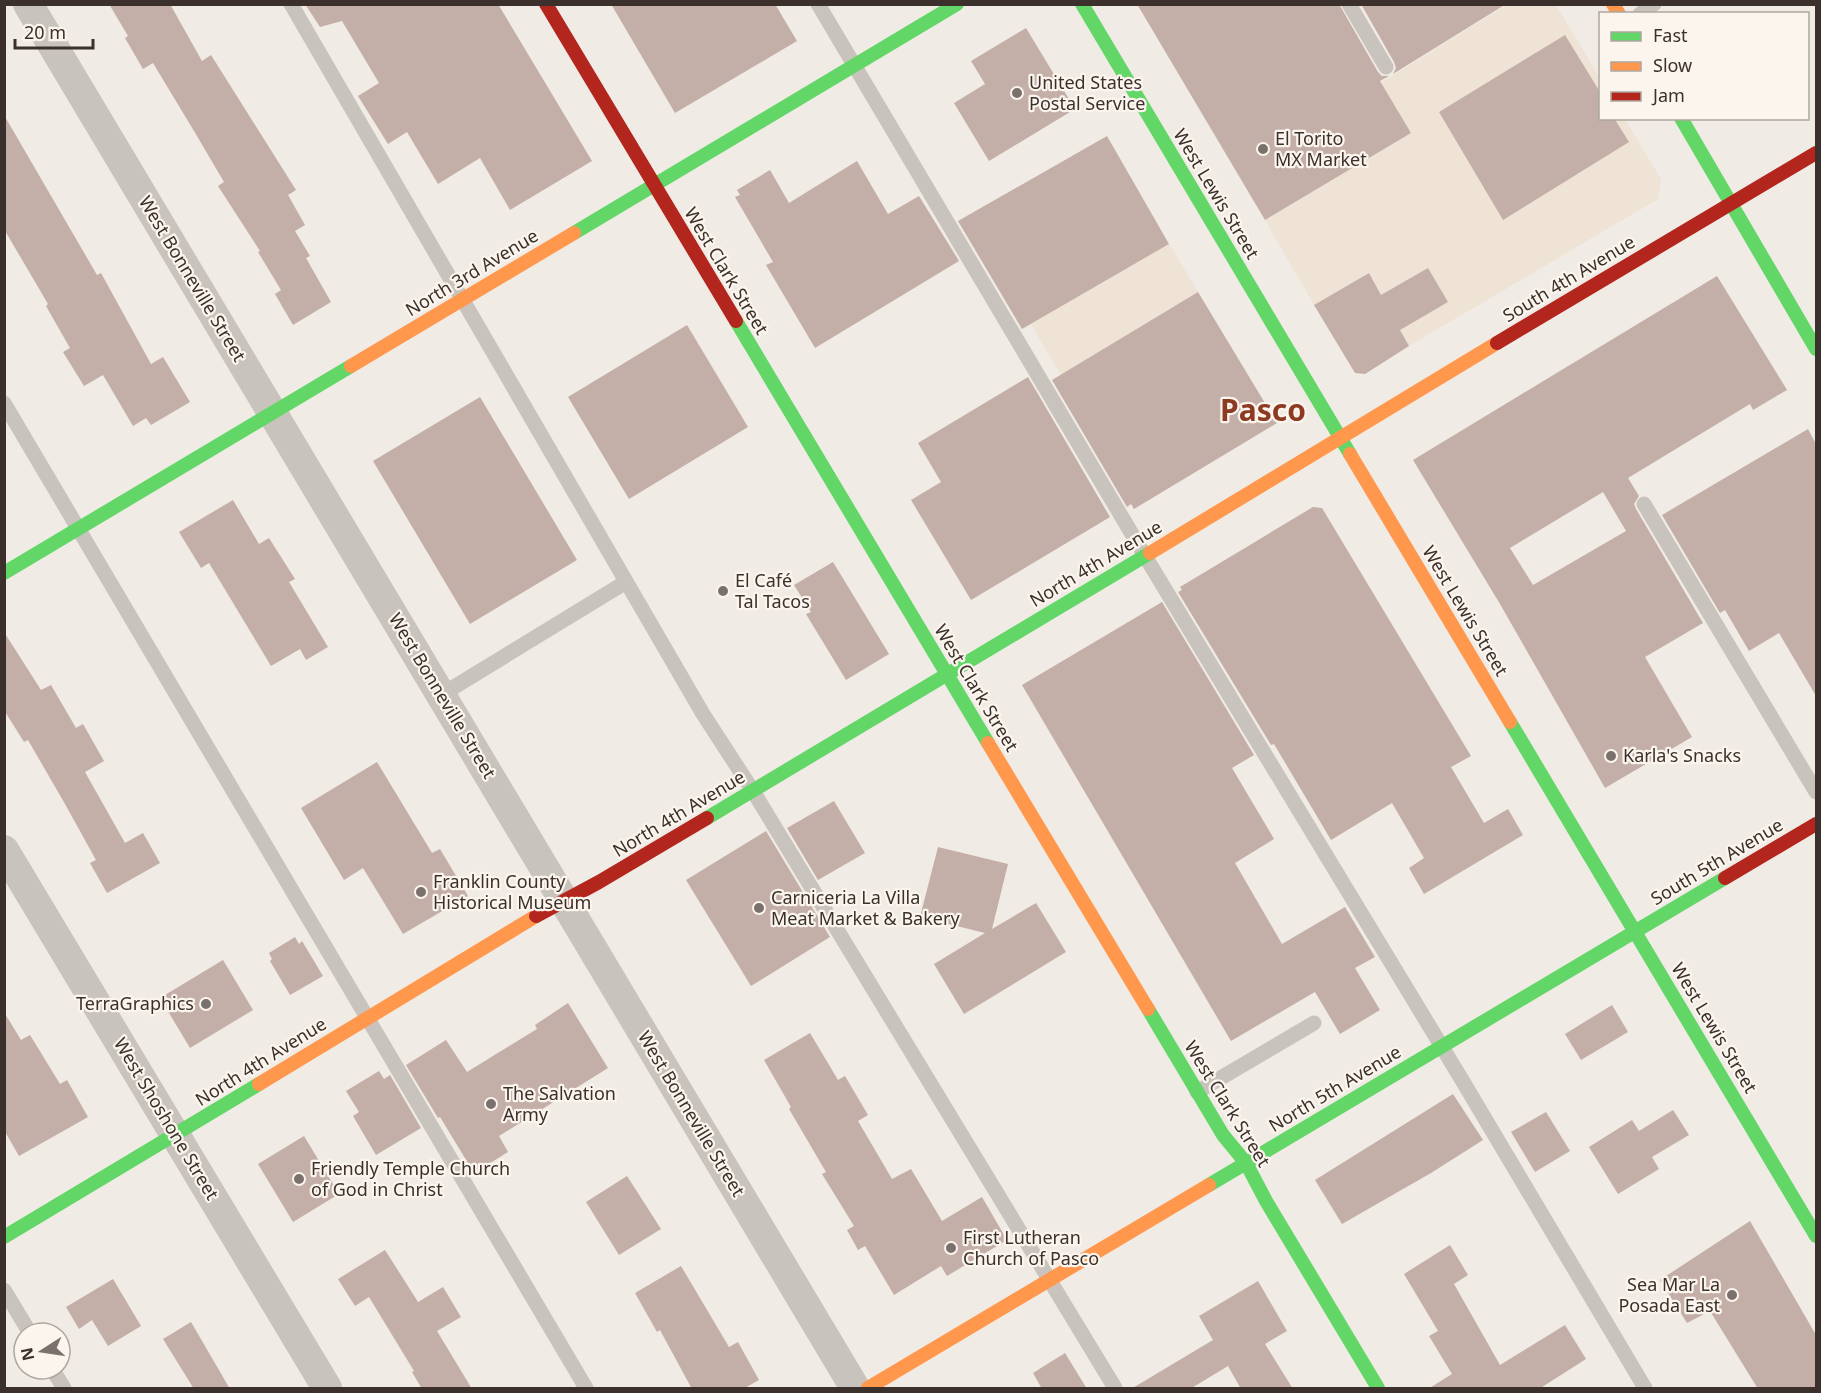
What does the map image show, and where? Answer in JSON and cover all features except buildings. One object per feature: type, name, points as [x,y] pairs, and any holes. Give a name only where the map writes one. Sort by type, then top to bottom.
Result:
[{"type":"street","name":"West Bonneville Street","points":[[28,4],[855,1389]]},
{"type":"street","name":"West Clark Street","points":[[546,4],[1197,1092],[1223,1135],[1246,1163],[1266,1201],[1378,1389]]},
{"type":"street","name":"North 3rd Avenue","points":[[4,573],[957,4]]},
{"type":"street","name":"West Lewis Street","points":[[1082,4],[1816,1236]]},
{"type":"street","points":[[1682,120],[1816,349]]},
{"type":"street","name":"South 4th Avenue","points":[[1341,439],[1538,318],[1816,153]]},
{"type":"street","name":"North 4th Avenue","points":[[4,1237],[563,900],[599,882],[753,791],[1341,439]]},
{"type":"street","name":"South 5th Avenue","points":[[1635,932],[1816,824]]},
{"type":"street","name":"West Shoshone Street","points":[[4,850],[327,1389]]},
{"type":"street","name":"North 5th Avenue","points":[[868,1389],[1635,932]]},
{"type":"lane","points":[[291,4],[702,714],[753,791],[1115,1389]]},
{"type":"lane","points":[[818,4],[1145,556],[1442,1047],[1645,1389]]},
{"type":"lane","points":[[1349,4],[1386,67]]},
{"type":"lane","points":[[4,403],[586,1389]]},
{"type":"lane","points":[[1644,504],[1816,792]]},
{"type":"lane","points":[[441,695],[627,582]]},
{"type":"lane","points":[[1197,1092],[1314,1023]]},
{"type":"lane","points":[[4,1290],[23,1321]]},
{"type":"shaded area","points":[[1506,5],[1556,5],[1599,76],[1599,120],[1626,120],[1661,179],[1658,199],[1409,346],[1369,273],[1314,305],[1265,220],[1411,133],[1381,83]]},
{"type":"shaded area","points":[[1169,244],[1198,292],[1061,375],[1031,324]]},
{"type":"traffic: fast","points":[[574,233],[957,4]]},
{"type":"traffic: fast","points":[[1082,4],[1350,454]]},
{"type":"traffic: fast","points":[[1682,120],[1816,349]]},
{"type":"traffic: fast","points":[[736,321],[988,743]]},
{"type":"traffic: fast","points":[[4,573],[351,366]]},
{"type":"traffic: fast","points":[[707,818],[1150,553]]},
{"type":"traffic: fast","points":[[1510,722],[1816,1236]]},
{"type":"traffic: fast","points":[[1209,1185],[1725,878]]},
{"type":"traffic: fast","points":[[1148,1009],[1223,1135],[1246,1163],[1266,1201],[1378,1388]]},
{"type":"traffic: fast","points":[[4,1237],[259,1084]]},
{"type":"traffic: slow","points":[[1613,4],[1618,12]]},
{"type":"traffic: slow","points":[[351,366],[574,233]]},
{"type":"traffic: slow","points":[[1150,553],[1497,343]]},
{"type":"traffic: slow","points":[[1350,454],[1510,722]]},
{"type":"traffic: slow","points":[[988,743],[1148,1009]]},
{"type":"traffic: slow","points":[[259,1084],[536,916]]},
{"type":"traffic: slow","points":[[868,1388],[1209,1185]]},
{"type":"traffic: jam","points":[[546,4],[736,321]]},
{"type":"traffic: jam","points":[[1497,343],[1816,153]]},
{"type":"traffic: jam","points":[[536,916],[599,882],[707,818]]},
{"type":"traffic: jam","points":[[1725,878],[1816,824]]},
{"type":"place","name":"United States Postal Service","points":[[1017,93]]},
{"type":"place","name":"El Torito MX Market","points":[[1263,149]]},
{"type":"place","name":"El Café Tal Tacos","points":[[723,591]]},
{"type":"place","name":"Karla's Snacks","points":[[1611,756]]},
{"type":"place","name":"Franklin County Historical Museum","points":[[421,892]]},
{"type":"place","name":"Carniceria La Villa Meat Market & Bakery","points":[[759,908]]},
{"type":"place","name":"TerraGraphics","points":[[206,1004]]},
{"type":"place","name":"The Salvation Army","points":[[491,1104]]},
{"type":"place","name":"Friendly Temple Church of God in Christ","points":[[299,1179]]},
{"type":"place","name":"First Lutheran Church of Pasco","points":[[951,1248]]},
{"type":"place","name":"Sea Mar La Posada East","points":[[1732,1295]]},
{"type":"district","name":"Pasco","points":[[1263,411]]}]
